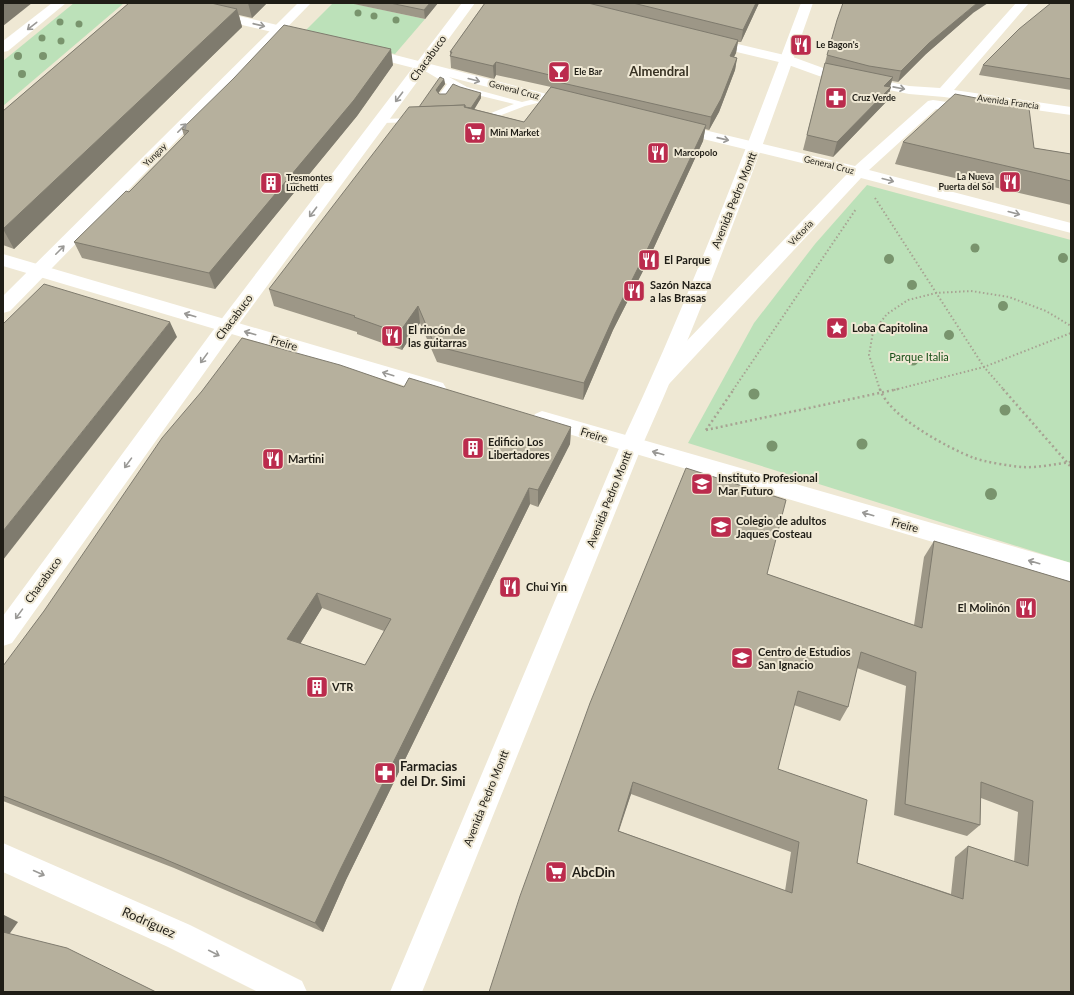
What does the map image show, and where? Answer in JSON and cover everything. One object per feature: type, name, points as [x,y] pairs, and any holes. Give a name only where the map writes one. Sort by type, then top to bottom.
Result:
[{"type":"street","points":[[3,48],[60,3]]},
{"type":"street","points":[[166,3],[311,38]]},
{"type":"street","name":"Yungay","points":[[3,307],[306,3]]},
{"type":"street","name":"Chacabuco","points":[[3,635],[227,326],[469,3]]},
{"type":"street","name":"Avenida Pedro Montt","points":[[406,992],[631,446],[662,379],[755,147],[788,60],[807,3]]},
{"type":"street","points":[[947,99],[1023,3]]},
{"type":"street","name":"Avenida Francia","points":[[692,36],[788,60],[822,62],[914,80],[947,99],[1071,111]]},
{"type":"street","name":"General Cruz","points":[[350,48],[584,107]]},
{"type":"street","name":"Victoria","points":[[662,379],[858,172],[933,104],[947,99]]},
{"type":"street","name":"General Cruz","points":[[658,124],[858,172],[1071,228]]},
{"type":"street","name":"Freire","points":[[3,260],[451,392]]},
{"type":"street","name":"Freire","points":[[526,415],[1071,573]]},
{"type":"street","name":"Rodríguez","points":[[3,857],[179,936],[292,992]]},
{"type":"lane","points":[[423,66],[464,89],[522,104]]},
{"type":"lane","points":[[442,96],[452,83]]},
{"type":"lane","points":[[472,119],[493,115],[522,104],[547,98]]},
{"type":"lane","points":[[381,121],[426,119]]},
{"type":"path","points":[[881,178],[869,190],[706,430],[881,393],[984,367],[1071,333]]},
{"type":"path","points":[[869,190],[984,367],[1071,467]]},
{"type":"path","points":[[1069,463],[1023,466],[975,458],[931,438],[896,411],[881,393],[869,355],[873,332],[887,314],[908,300],[936,293],[971,291],[1009,297],[1046,311],[1071,326]]},
{"type":"green space","points":[[74,3],[124,3],[3,106],[3,61]]},
{"type":"green space","points":[[333,3],[350,3],[425,19],[395,54],[303,33]]},
{"type":"green space","name":"Parque Italia","points":[[867,185],[1071,240],[1071,563],[688,443],[754,323],[815,244]]},
{"type":"building","points":[[129,3],[211,3],[237,9],[3,229],[3,111]]},
{"type":"building","points":[[390,3],[430,3],[424,10]]},
{"type":"building","points":[[485,3],[588,3],[738,40],[730,56],[737,58],[721,99],[711,117],[558,82],[562,78],[496,62],[493,66],[450,56],[452,52],[450,52]]},
{"type":"building","points":[[633,3],[756,3],[743,30]]},
{"type":"building","points":[[843,3],[977,3],[929,43],[901,71],[869,66],[827,55]]},
{"type":"building","points":[[1051,3],[1071,3],[1071,79],[983,65],[1019,29]]},
{"type":"building","points":[[284,25],[391,49],[354,100],[209,273],[74,242],[126,191],[129,192],[189,131],[182,129],[234,78]]},
{"type":"building","points":[[825,63],[893,77],[884,86],[891,87],[837,142],[807,135]]},
{"type":"building","points":[[440,77],[444,79],[436,90],[439,94],[446,94],[453,84],[481,93],[471,108],[465,107],[465,105],[419,107]]},
{"type":"building","points":[[551,87],[706,125],[615,314],[584,383],[435,346],[418,306],[399,333],[354,317],[355,316],[269,289],[409,107],[465,105],[464,107],[524,122]]},
{"type":"building","points":[[955,94],[1029,108],[1034,148],[1071,154],[1071,181],[903,142]]},
{"type":"building","points":[[44,284],[170,322],[3,531],[3,324]]},
{"type":"building","points":[[242,338],[340,365],[404,387],[409,378],[571,427],[538,490],[529,488],[315,923],[162,858],[3,796],[3,666],[44,611],[162,438],[202,391]],"holes":[[[317,593],[391,619],[365,665],[287,639]]]},
{"type":"building","points":[[686,468],[786,500],[767,574],[922,628],[934,541],[1071,582],[1071,992],[489,992],[520,896],[590,703]],"holes":[[[861,652],[916,672],[905,804],[980,825],[981,782],[1033,801],[1028,866],[968,846],[963,899],[857,863],[867,800],[778,769],[798,691],[848,707]],[[633,782],[799,842],[792,893],[618,831]]]},
{"type":"building","points":[[3,932],[67,948],[156,992],[3,992]]},
{"type":"place","name":"Le Bagon's","points":[[801,45]]},
{"type":"place","name":"Ele Bar","points":[[559,72]]},
{"type":"place","name":"Cruz Verde","points":[[836,98]]},
{"type":"place","name":"Mini Market","points":[[475,133]]},
{"type":"place","name":"Marcopolo","points":[[658,153]]},
{"type":"place","name":"La Nueva Puerta del Sol","points":[[1010,182]]},
{"type":"place","name":"Tresmontes Luchetti","points":[[271,183]]},
{"type":"place","name":"El Parque","points":[[649,260]]},
{"type":"place","name":"Sazón Nazca a las Brasas","points":[[634,291]]},
{"type":"place","name":"Loba Capitolina","points":[[837,328]]},
{"type":"place","name":"El rincón de las guitarras","points":[[392,336]]},
{"type":"place","name":"Edificio Los Libertadores","points":[[473,448]]},
{"type":"place","name":"Martini","points":[[273,459]]},
{"type":"place","name":"Instituto Profesional Mar Futuro","points":[[702,484]]},
{"type":"place","name":"Colegio de adultos Jaques Costeau","points":[[721,527]]},
{"type":"place","name":"Chui Yin","points":[[510,587]]},
{"type":"place","name":"El Molinón","points":[[1026,608]]},
{"type":"place","name":"Centro de Estudios San Ignacio","points":[[742,658]]},
{"type":"place","name":"VTR","points":[[317,687]]},
{"type":"place","name":"Farmacias del Dr. Simi","points":[[385,773]]},
{"type":"place","name":"AbcDin","points":[[556,872]]},
{"type":"district","name":"Almendral","points":[[659,71]]}]
